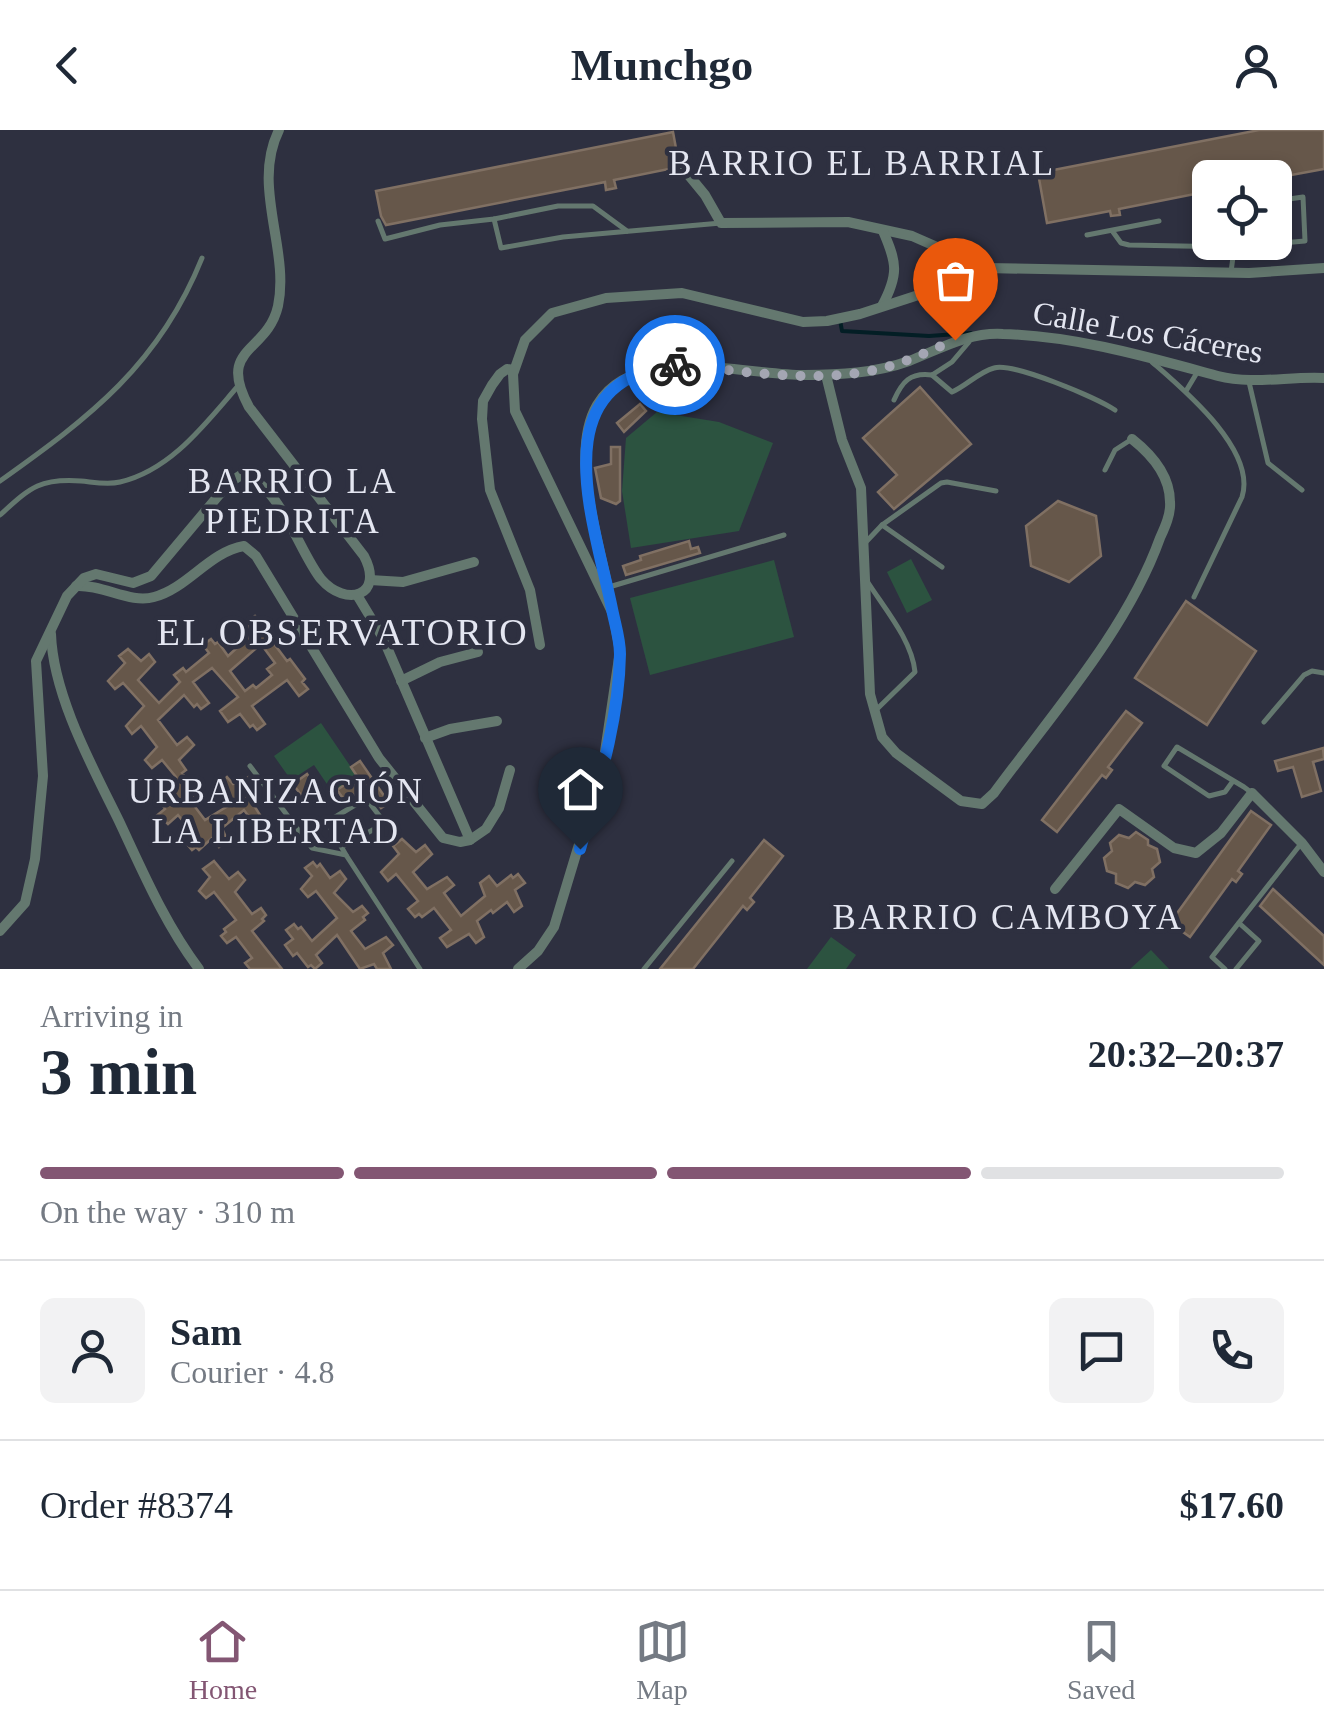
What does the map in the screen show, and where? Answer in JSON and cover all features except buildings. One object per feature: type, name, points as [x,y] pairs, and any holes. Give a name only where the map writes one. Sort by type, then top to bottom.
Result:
[{"type":"street","points":[[0,932],[25,903],[35,859],[43,776],[38,654],[67,596],[84,578],[96,574],[133,583],[151,576],[229,483],[241,475],[254,479],[271,497],[326,584],[344,594],[357,595],[370,580],[364,556],[249,408],[238,386],[239,367],[278,308],[269,168],[279,130]]},
{"type":"street","points":[[682,167],[721,223],[848,222],[912,236],[985,268],[1231,272],[1324,268]]},
{"type":"street","points":[[882,306],[896,266],[883,231]]},
{"type":"street","points":[[613,614],[518,421],[512,389],[514,370],[525,340],[543,320],[557,311],[606,298],[682,293],[803,322],[840,320],[985,268]]},
{"type":"street","name":"Calle Los Cáceres","points":[[518,969],[538,951],[554,928],[600,778],[620,650],[587,478],[588,430],[598,402],[635,374],[677,365],[826,374],[873,370],[908,361],[955,340],[1000,334],[1142,354],[1219,376],[1248,380],[1324,378]]},
{"type":"street","points":[[514,370],[500,374],[492,385],[483,402],[482,419],[490,490],[530,590],[540,645]]},
{"type":"street","points":[[826,374],[842,440],[858,477],[874,712],[887,745],[968,804],[987,800],[1110,633],[1151,567],[1170,501],[1166,479],[1132,438]]},
{"type":"street","points":[[76,586],[149,598],[167,591],[230,549],[244,546],[398,784],[442,838],[470,840],[493,820],[510,770]]},
{"type":"street","points":[[370,580],[403,582],[474,562]]},
{"type":"street","points":[[357,595],[383,638],[470,840]]},
{"type":"street","points":[[50,633],[62,692],[87,753],[160,908],[199,969]]},
{"type":"street","points":[[401,681],[440,662],[478,652]]},
{"type":"street","points":[[426,738],[497,722]]},
{"type":"street","points":[[1055,889],[1119,809],[1174,848],[1196,853],[1221,832],[1252,793],[1302,843],[1324,872]]},
{"type":"lane","points":[[1292,199],[1303,197],[1306,240],[1292,241]]},
{"type":"lane","points":[[378,221],[384,239],[440,225],[584,205],[599,209],[626,231]]},
{"type":"lane","points":[[494,219],[501,248],[563,237],[721,223]]},
{"type":"lane","points":[[1088,235],[1158,221]]},
{"type":"lane","points":[[1112,232],[1130,246],[1192,245]]},
{"type":"lane","points":[[0,481],[120,387],[178,309],[202,258]]},
{"type":"lane","points":[[1231,272],[1232,260]]},
{"type":"lane","points":[[932,375],[952,362],[972,337]]},
{"type":"lane","points":[[1142,354],[1211,415],[1245,480],[1242,496],[1194,597]]},
{"type":"lane","points":[[894,400],[900,384],[920,374],[932,375],[952,392],[992,368],[1005,366],[1074,390],[1115,410]]},
{"type":"lane","points":[[1186,391],[1199,369]]},
{"type":"lane","points":[[1248,380],[1268,463],[1302,490]]},
{"type":"lane","points":[[0,515],[39,483],[119,482],[153,468],[181,449],[238,386]]},
{"type":"lane","points":[[1106,470],[1115,450],[1132,438]]},
{"type":"lane","points":[[864,546],[882,524],[941,483],[996,491]]},
{"type":"lane","points":[[882,524],[942,567]]},
{"type":"lane","points":[[608,587],[784,535]]},
{"type":"lane","points":[[865,578],[904,640],[915,666],[915,672],[874,712]]},
{"type":"lane","points":[[1264,722],[1304,675],[1312,670],[1324,674]]},
{"type":"lane","points":[[1233,781],[1224,792],[1209,796],[1164,766],[1176,747],[1233,781],[1252,793]]},
{"type":"lane","points":[[250,766],[312,848],[346,856]]},
{"type":"lane","points":[[343,846],[380,826],[381,818],[368,801],[326,822],[420,969]]},
{"type":"lane","points":[[1226,969],[1212,957],[1302,843]]},
{"type":"lane","points":[[644,969],[732,861]]},
{"type":"lane","points":[[1236,969],[1260,941],[1239,923]]},
{"type":"green space","points":[[657,412],[719,422],[773,443],[739,531],[631,548],[622,491],[626,438]]},
{"type":"green space","points":[[911,559],[932,600],[907,613],[887,572]]},
{"type":"green space","points":[[774,560],[794,637],[650,675],[630,598]]},
{"type":"green space","points":[[321,723],[357,776],[333,793],[314,765],[291,780],[274,756]]},
{"type":"green space","points":[[831,937],[856,955],[846,969],[807,969]]},
{"type":"green space","points":[[1151,950],[1169,969],[1130,969]]},
{"type":"waterway","points":[[840,320],[842,331],[929,336],[971,333]]},
{"type":"way so far","points":[[675,365],[801,375],[842,374],[908,361],[955,340]]},
{"type":"district","name":"BARRIO EL BARRIAL","points":[[862,163]]},
{"type":"district","name":"BARRIO LA PIEDRITA","points":[[293,501]]},
{"type":"district","name":"EL OBSERVATORIO","points":[[343,632]]},
{"type":"district","name":"URBANIZACIÓN LA LIBERTAD","points":[[276,811]]},
{"type":"district","name":"BARRIO CAMBOYA","points":[[1008,917]]},
{"type":"route","points":[[580,849],[607,750],[620,650],[588,494],[588,430],[598,402],[621,383],[654,367],[675,365]]}]
